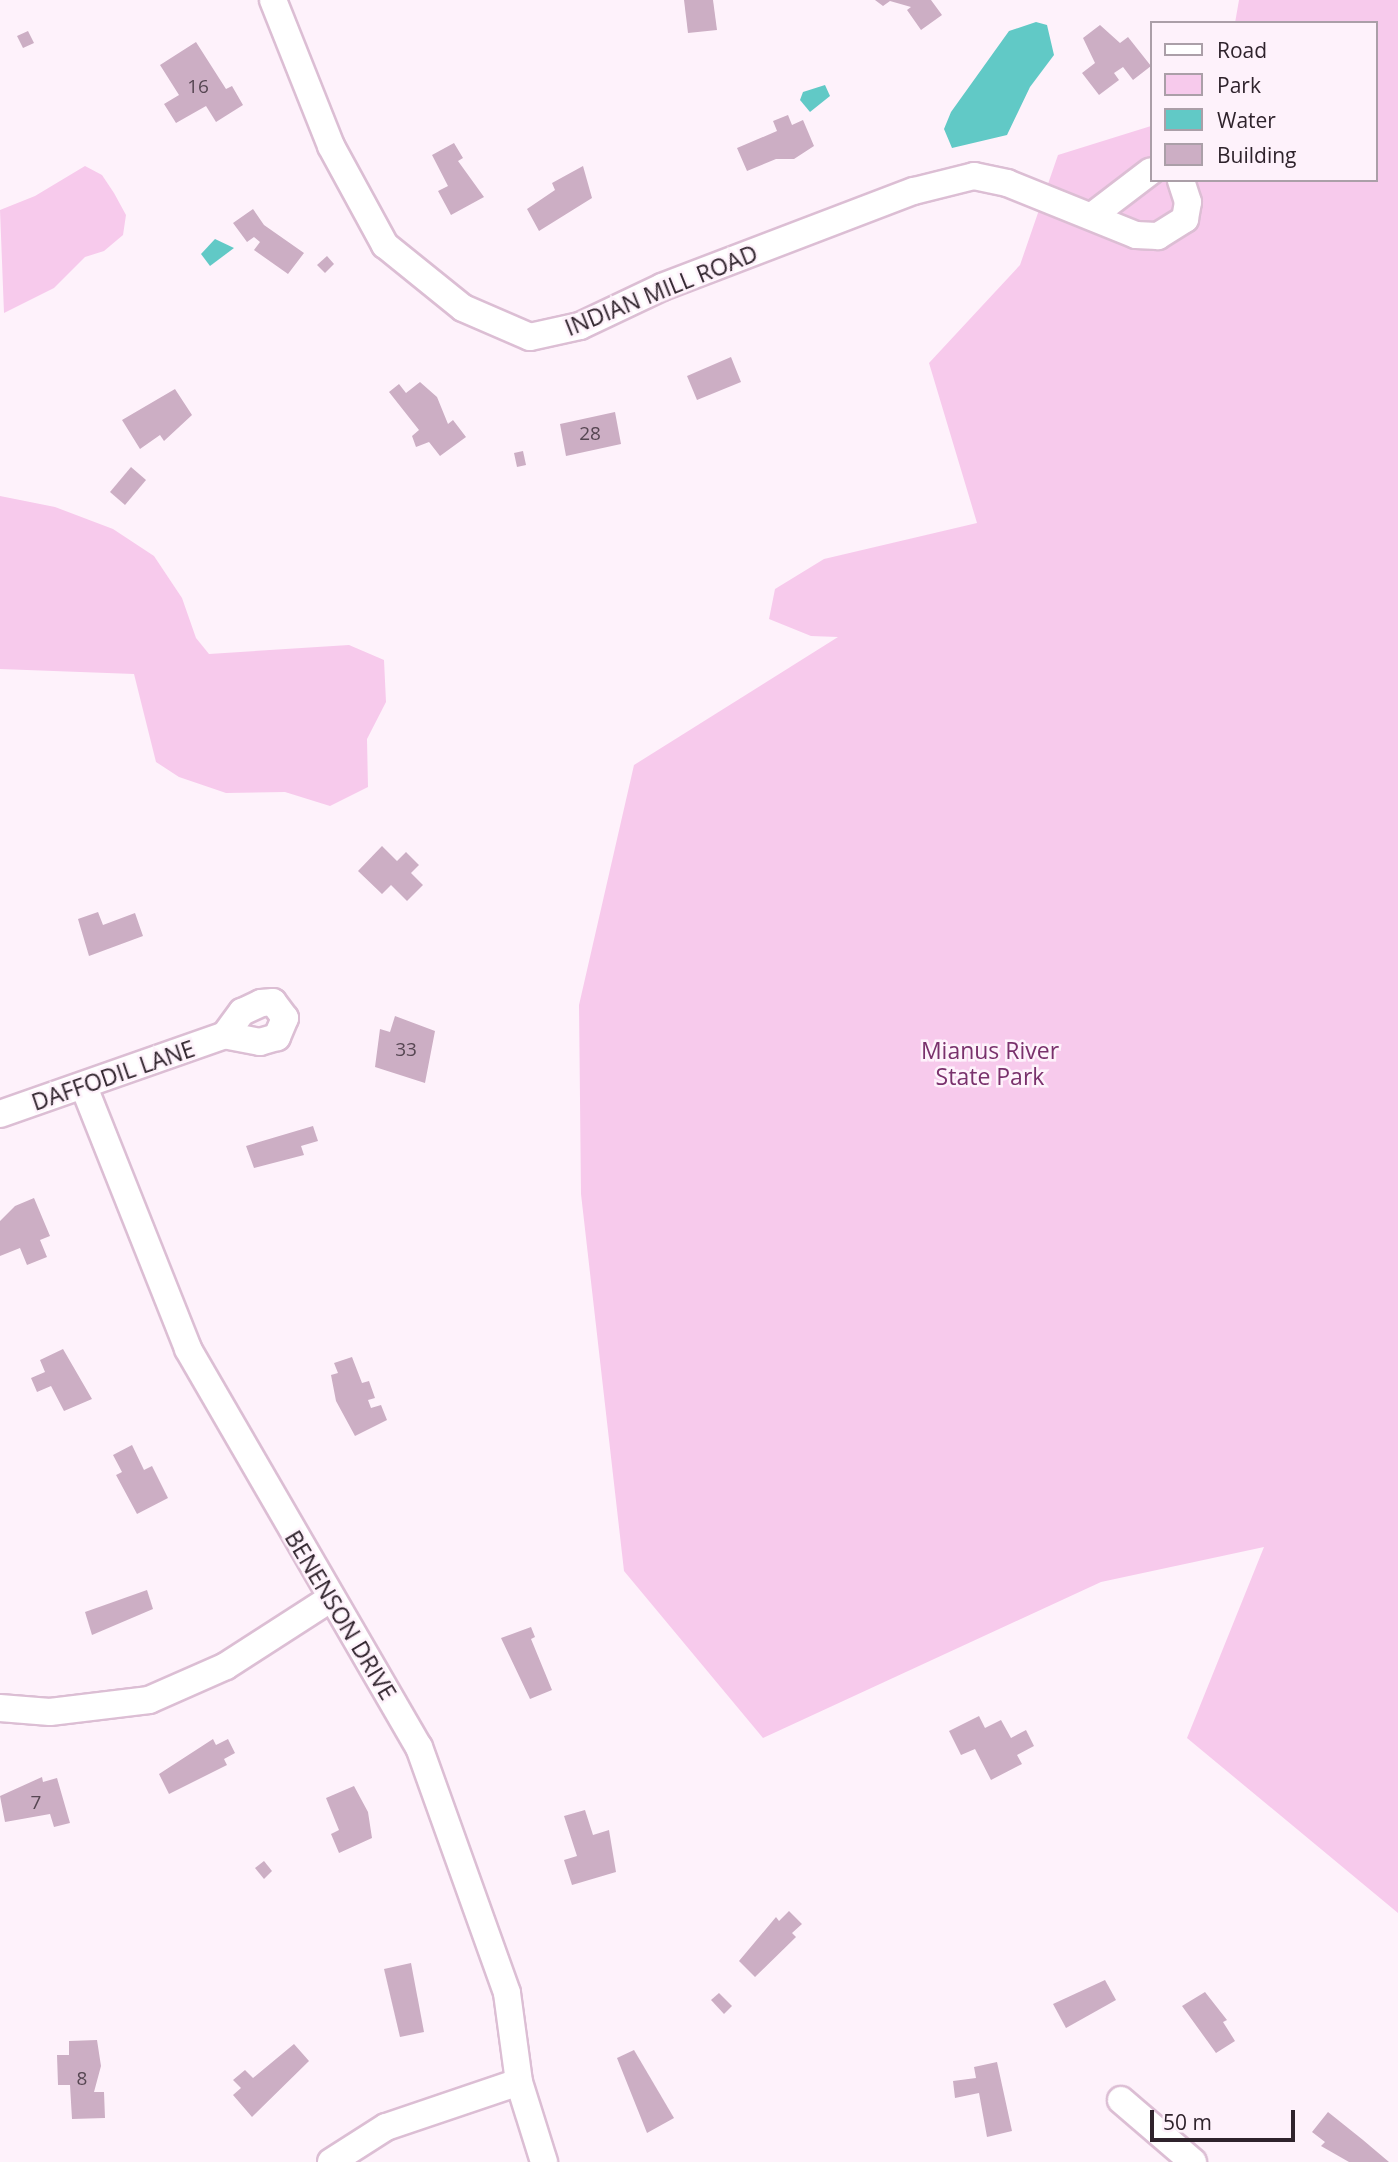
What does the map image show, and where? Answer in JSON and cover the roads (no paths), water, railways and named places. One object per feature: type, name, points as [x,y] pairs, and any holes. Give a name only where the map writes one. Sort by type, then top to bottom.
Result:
[{"type":"street","name":"INDIAN MILL ROAD","points":[[273,0],[331,146],[385,245],[463,308],[530,337],[580,327],[738,258],[914,191],[974,176],[1092,216],[1136,235],[1166,233],[1185,219],[1188,201],[1182,182]]},
{"type":"street","points":[[1092,216],[1150,172]]},
{"type":"street","name":"DAFFODIL LANE","points":[[0,1114],[84,1087],[225,1035]]},
{"type":"street","name":"BENENSON DRIVE","points":[[84,1087],[188,1349],[330,1599],[419,1746],[507,1993],[519,2081],[544,2162]]},
{"type":"street","points":[[0,1708],[50,1712],[149,1700],[226,1666],[330,1599]]},
{"type":"street","points":[[331,2162],[386,2127],[519,2081]]},
{"type":"street","points":[[1121,2100],[1193,2162]]},
{"type":"water","points":[[1036,22],[1047,25],[1054,55],[1030,87],[1007,135],[952,148],[944,129],[951,112],[1009,31]]},
{"type":"water","points":[[825,85],[830,96],[810,112],[800,100],[803,92]]},
{"type":"water","points":[[215,239],[234,248],[210,266],[201,254]]},
{"type":"park label","name":"Mianus River State Park","points":[[990,1063]]}]
